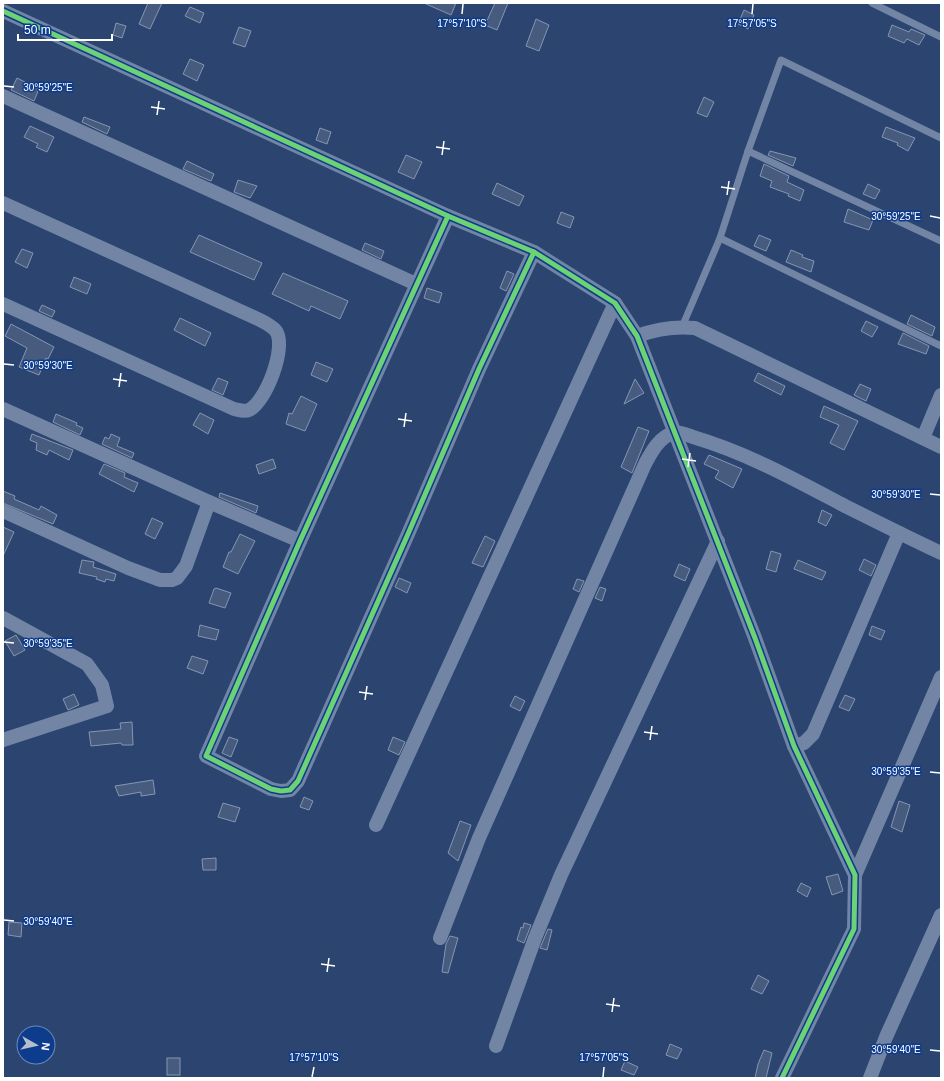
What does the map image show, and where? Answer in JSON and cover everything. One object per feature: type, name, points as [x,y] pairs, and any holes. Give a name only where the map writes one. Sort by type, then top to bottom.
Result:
[{"type":"street","points":[[3,11],[448,216],[534,252],[615,303],[637,336],[756,638],[765,668],[794,746],[855,875]]},
{"type":"street","points":[[3,96],[416,284]]},
{"type":"street","points":[[3,203],[266,323],[276,331],[278,335],[278,360],[264,391],[255,406],[243,411],[234,409],[3,304]]},
{"type":"street","points":[[448,216],[300,541],[206,756],[271,789],[281,791],[290,790],[298,781],[408,534],[478,369],[534,252]]},
{"type":"street","points":[[376,825],[615,303]]},
{"type":"street","points":[[637,336],[660,329],[682,327],[695,328],[941,447]]},
{"type":"street","points":[[923,438],[941,395]]},
{"type":"street","points":[[3,409],[209,502],[300,541]]},
{"type":"street","points":[[440,938],[479,838],[645,464],[660,441],[676,432],[718,445],[751,458],[790,476],[899,533],[941,553]]},
{"type":"street","points":[[3,511],[128,568],[160,580],[172,580],[177,578],[186,566],[209,502]]},
{"type":"street","points":[[794,746],[804,743],[813,734],[899,533]]},
{"type":"street","points":[[496,1046],[535,938],[561,875],[718,541]]},
{"type":"street","points":[[3,618],[87,664],[102,685],[107,706],[3,740]]},
{"type":"street","points":[[782,1078],[854,929],[855,875],[941,678]]},
{"type":"street","points":[[870,1078],[886,1036],[941,915]]},
{"type":"lane","points":[[872,3],[941,37]]},
{"type":"lane","points":[[682,327],[720,238],[748,151],[781,60],[941,138]]},
{"type":"lane","points":[[748,151],[941,241]]},
{"type":"lane","points":[[720,238],[941,346]]},
{"type":"building","points":[[148,3],[162,3],[150,29],[139,24]]},
{"type":"building","points":[[424,3],[456,3],[451,15]]},
{"type":"building","points":[[495,3],[508,3],[497,30],[485,25]]},
{"type":"building","points":[[190,7],[204,13],[200,23],[185,16]]},
{"type":"building","points":[[744,10],[754,15],[748,29],[738,24]]},
{"type":"building","points":[[536,19],[549,25],[539,51],[526,46]]},
{"type":"building","points":[[116,23],[126,26],[122,38],[113,35]]},
{"type":"building","points":[[892,25],[909,32],[911,29],[925,35],[919,45],[907,39],[904,43],[888,36]]},
{"type":"building","points":[[239,27],[251,31],[245,47],[233,43]]},
{"type":"building","points":[[190,59],[204,65],[197,81],[183,74]]},
{"type":"building","points":[[17,78],[39,89],[34,101],[11,90]]},
{"type":"building","points":[[704,97],[714,102],[707,117],[697,113]]},
{"type":"building","points":[[84,117],[110,127],[107,134],[82,122]]},
{"type":"building","points":[[30,126],[54,137],[47,152],[36,147],[38,144],[24,137]]},
{"type":"building","points":[[886,127],[915,138],[908,151],[897,145],[898,143],[882,137]]},
{"type":"building","points":[[320,128],[331,132],[327,144],[316,140]]},
{"type":"building","points":[[770,151],[796,158],[793,166],[768,155]]},
{"type":"building","points":[[406,155],[422,162],[414,179],[398,172]]},
{"type":"building","points":[[187,161],[214,174],[211,181],[183,169]]},
{"type":"building","points":[[764,164],[789,176],[787,182],[804,190],[800,201],[788,196],[789,194],[770,187],[772,181],[760,176]]},
{"type":"building","points":[[238,180],[257,186],[250,198],[234,192]]},
{"type":"building","points":[[497,183],[524,196],[519,206],[492,194]]},
{"type":"building","points":[[868,184],[880,190],[875,199],[863,194]]},
{"type":"building","points":[[848,209],[873,220],[869,230],[844,222]]},
{"type":"building","points":[[561,212],[574,217],[570,228],[557,223]]},
{"type":"building","points":[[199,235],[262,263],[254,280],[190,252]]},
{"type":"building","points":[[759,235],[771,240],[766,251],[754,246]]},
{"type":"building","points":[[365,243],[384,251],[381,259],[362,250]]},
{"type":"building","points":[[22,249],[33,253],[27,268],[15,262]]},
{"type":"building","points":[[791,250],[803,255],[802,257],[814,261],[811,272],[786,262]]},
{"type":"building","points":[[507,271],[514,274],[506,291],[500,288]]},
{"type":"building","points":[[283,273],[348,301],[340,319],[311,306],[309,311],[272,294]]},
{"type":"building","points":[[74,277],[91,284],[87,294],[70,287]]},
{"type":"building","points":[[427,288],[442,293],[439,303],[424,298]]},
{"type":"building","points":[[42,305],[55,311],[52,317],[39,311]]},
{"type":"building","points":[[911,315],[935,327],[932,336],[907,324]]},
{"type":"building","points":[[180,318],[211,333],[205,346],[174,330]]},
{"type":"building","points":[[866,321],[878,327],[872,337],[861,331]]},
{"type":"building","points":[[11,324],[54,347],[48,359],[46,358],[39,375],[19,367],[27,348],[5,336]]},
{"type":"building","points":[[903,333],[929,346],[926,354],[898,344]]},
{"type":"building","points":[[316,362],[333,369],[327,382],[311,375]]},
{"type":"building","points":[[758,373],[785,386],[781,395],[754,381]]},
{"type":"building","points":[[218,378],[228,382],[223,395],[212,390]]},
{"type":"building","points":[[635,379],[644,393],[624,404]]},
{"type":"building","points":[[860,384],[871,389],[866,401],[854,395]]},
{"type":"building","points":[[301,396],[317,404],[305,431],[286,424],[289,413],[292,414]]},
{"type":"building","points":[[824,406],[858,421],[844,450],[830,443],[839,425],[820,417]]},
{"type":"building","points":[[200,413],[214,420],[208,434],[193,425]]},
{"type":"building","points":[[56,414],[77,423],[76,425],[83,428],[80,435],[53,422]]},
{"type":"building","points":[[638,427],[649,431],[632,473],[621,467]]},
{"type":"building","points":[[32,434],[73,450],[69,460],[49,450],[47,455],[36,450],[37,443],[30,440]]},
{"type":"building","points":[[111,434],[120,438],[117,446],[134,453],[132,458],[102,444],[105,437],[109,439]]},
{"type":"building","points":[[709,455],[742,469],[733,488],[715,478],[719,471],[704,464]]},
{"type":"building","points":[[273,459],[276,468],[259,474],[256,465]]},
{"type":"building","points":[[104,464],[125,473],[124,477],[138,483],[134,492],[99,474]]},
{"type":"building","points":[[3,491],[15,496],[14,499],[39,510],[41,506],[57,515],[53,524],[3,503]]},
{"type":"building","points":[[220,493],[258,506],[256,513],[219,497]]},
{"type":"building","points":[[822,510],[832,515],[826,526],[818,522]]},
{"type":"building","points":[[152,518],[163,523],[155,539],[145,534]]},
{"type":"building","points":[[3,527],[14,532],[3,556]]},
{"type":"building","points":[[240,534],[255,541],[238,574],[223,567],[229,552],[231,552]]},
{"type":"building","points":[[485,536],[495,541],[483,567],[472,563]]},
{"type":"building","points":[[771,551],[781,554],[776,572],[766,569]]},
{"type":"building","points":[[864,559],[876,565],[871,576],[859,570]]},
{"type":"building","points":[[82,560],[94,562],[93,567],[116,574],[114,581],[106,579],[105,582],[96,579],[97,577],[79,573]]},
{"type":"building","points":[[798,560],[826,572],[822,580],[794,569]]},
{"type":"building","points":[[679,564],[690,569],[685,581],[674,576]]},
{"type":"building","points":[[399,578],[411,583],[407,593],[395,587]]},
{"type":"building","points":[[577,579],[584,581],[579,592],[573,589]]},
{"type":"building","points":[[600,587],[606,589],[602,601],[595,598]]},
{"type":"building","points":[[216,588],[231,593],[225,608],[209,603],[214,589]]},
{"type":"building","points":[[200,625],[219,630],[216,640],[198,636]]},
{"type":"building","points":[[872,626],[885,631],[881,640],[869,635]]},
{"type":"building","points":[[16,635],[25,650],[14,656],[5,641]]},
{"type":"building","points":[[192,656],[208,661],[203,674],[187,668]]},
{"type":"building","points":[[74,694],[79,705],[68,710],[63,699]]},
{"type":"building","points":[[845,695],[855,699],[849,711],[839,707]]},
{"type":"building","points":[[515,696],[525,701],[520,711],[510,706]]},
{"type":"building","points":[[132,722],[133,745],[122,745],[121,743],[91,746],[89,732],[121,729],[120,723]]},
{"type":"building","points":[[229,737],[238,740],[231,757],[222,753]]},
{"type":"building","points":[[393,737],[405,742],[399,755],[388,750]]},
{"type":"building","points":[[153,780],[155,794],[141,796],[141,792],[119,796],[115,786]]},
{"type":"building","points":[[304,797],[313,801],[309,810],[300,807]]},
{"type":"building","points":[[899,801],[910,805],[902,832],[891,827]]},
{"type":"building","points":[[223,803],[240,808],[235,822],[218,817]]},
{"type":"building","points":[[460,821],[471,825],[458,861],[448,853]]},
{"type":"building","points":[[216,858],[216,870],[203,870],[202,859]]},
{"type":"building","points":[[838,874],[843,891],[832,895],[826,877]]},
{"type":"building","points":[[801,883],[811,888],[807,897],[797,891]]},
{"type":"building","points":[[9,922],[22,923],[21,937],[8,935]]},
{"type":"building","points":[[524,923],[531,925],[524,943],[517,940],[521,927],[523,928]]},
{"type":"building","points":[[548,929],[552,930],[547,950],[540,948]]},
{"type":"building","points":[[450,936],[458,938],[448,973],[442,972],[446,944]]},
{"type":"building","points":[[758,975],[769,981],[762,994],[751,989]]},
{"type":"building","points":[[670,1044],[682,1049],[677,1059],[666,1055]]},
{"type":"building","points":[[764,1050],[772,1053],[766,1078],[755,1078],[758,1064]]},
{"type":"building","points":[[167,1058],[180,1058],[180,1075],[167,1075]]},
{"type":"building","points":[[625,1061],[638,1067],[634,1075],[621,1070]]},
{"type":"cycle path","points":[[3,11],[448,216],[534,252],[615,303],[637,336],[755,638],[794,746],[855,875],[854,929],[782,1078]]},
{"type":"cycle path","points":[[448,216],[300,541],[206,756],[271,789],[281,791],[290,790],[298,781],[408,534],[479,369],[534,252]]}]
